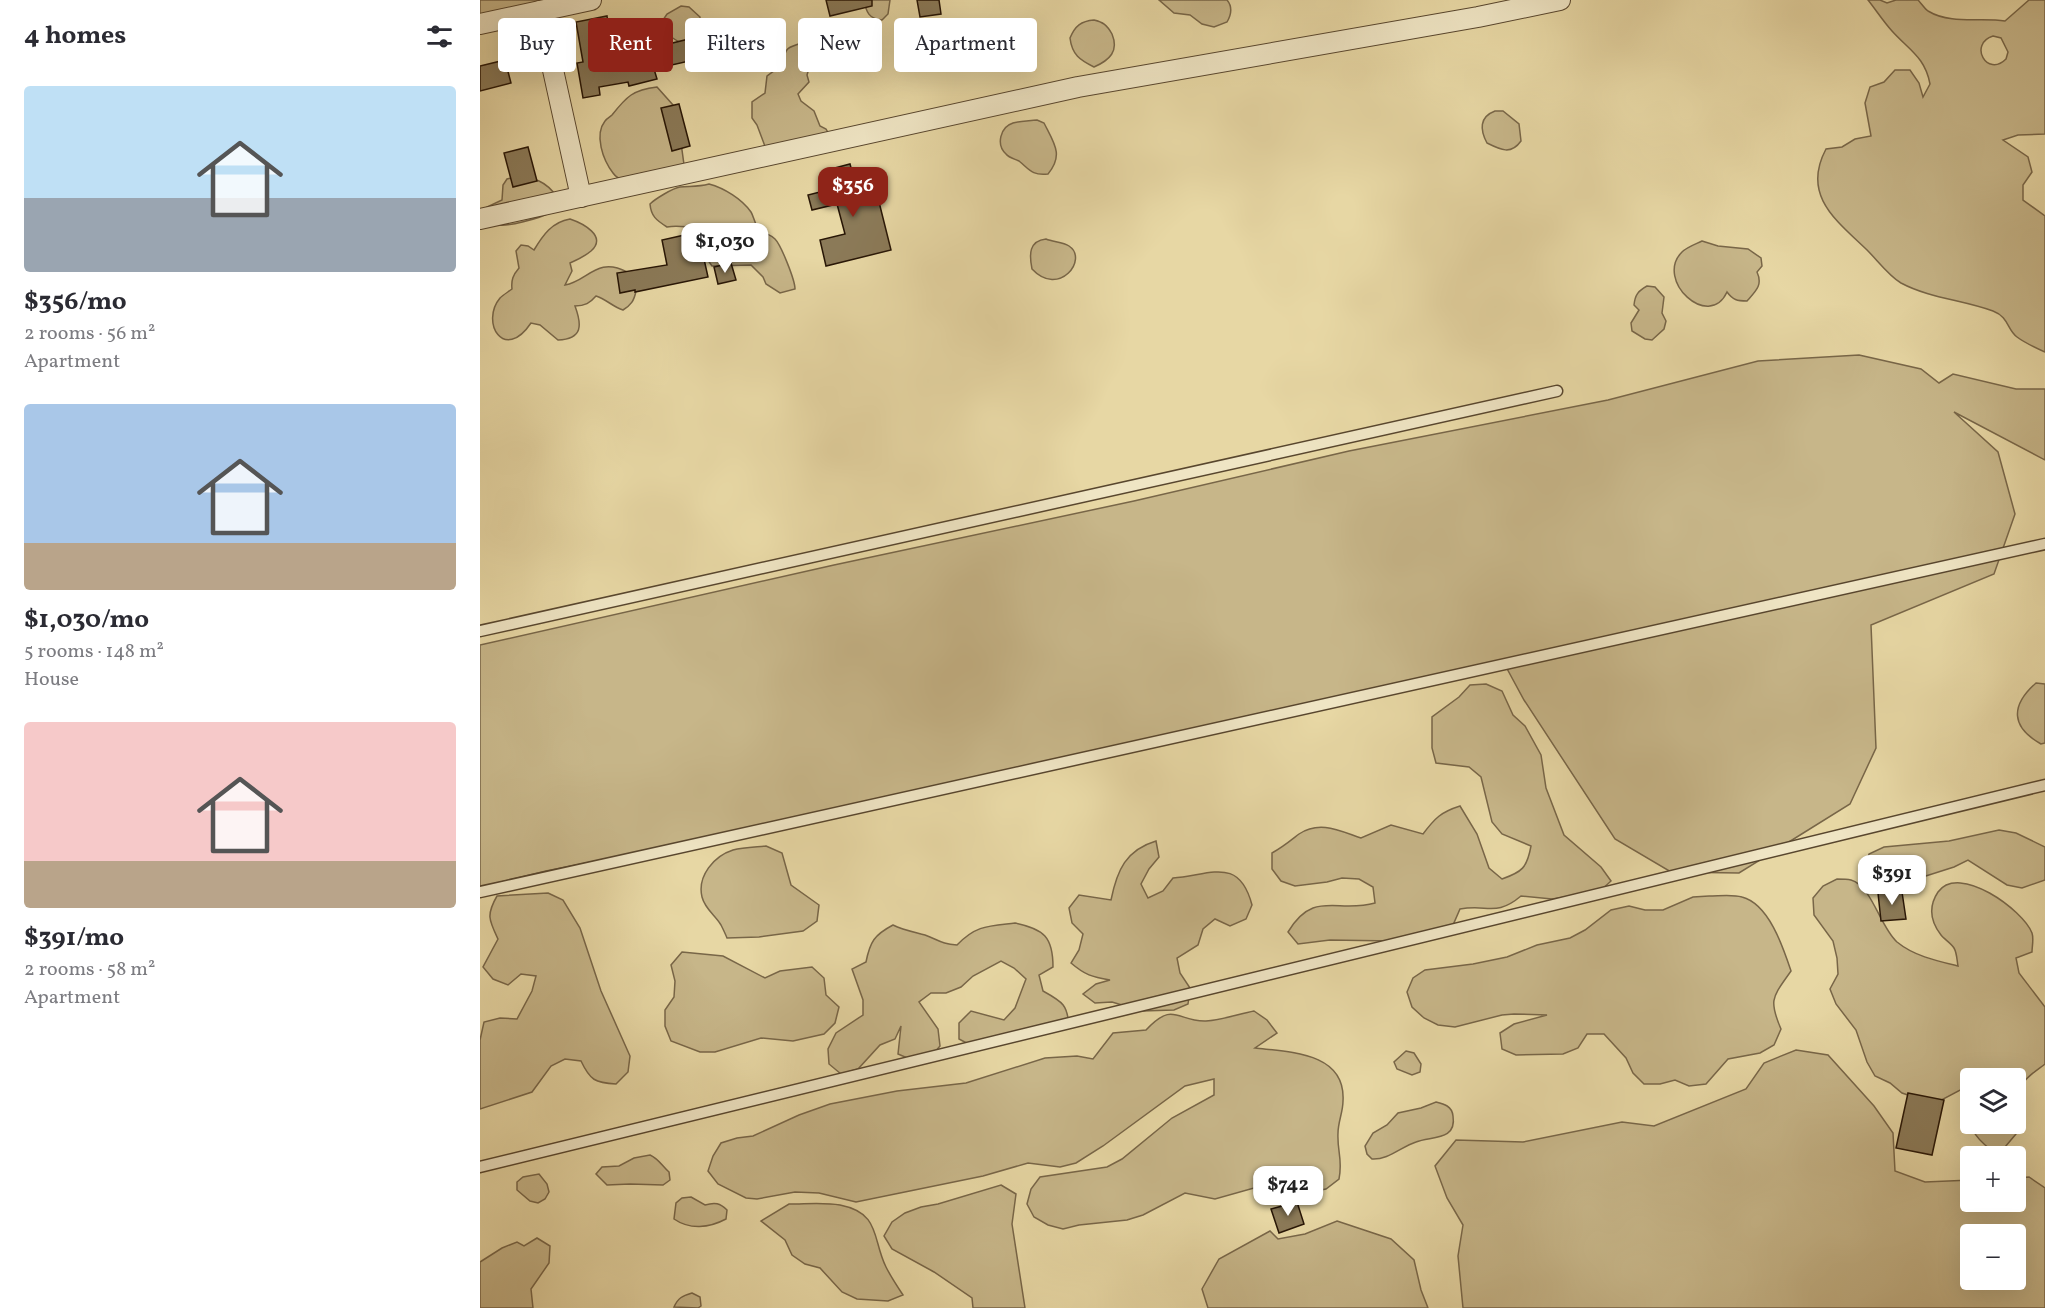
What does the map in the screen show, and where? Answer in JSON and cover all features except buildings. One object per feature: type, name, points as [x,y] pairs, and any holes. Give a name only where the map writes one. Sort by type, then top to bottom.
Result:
[{"type":"street","points":[[480,24],[591,0]]},
{"type":"street","points":[[480,219],[1078,87],[1477,9],[1560,0]]},
{"type":"street","points":[[540,11],[581,197]]},
{"type":"lane","points":[[480,631],[1557,391]]},
{"type":"lane","points":[[480,892],[2045,544]]},
{"type":"lane","points":[[480,1167],[2045,785]]},
{"type":"shaded area","points":[[480,0],[584,0],[480,19]]},
{"type":"shaded area","points":[[864,0],[890,0],[888,14],[882,20],[882,18],[874,18],[867,11]]},
{"type":"shaded area","points":[[1159,0],[1227,0],[1231,8],[1227,22],[1214,27],[1202,24],[1190,15],[1174,13]]},
{"type":"shaded area","points":[[1868,0],[1880,0],[1887,3],[1896,0],[1918,0],[1928,11],[1946,18],[2005,21],[2029,0],[2045,0],[2045,134],[2018,135],[2003,140],[2028,157],[2032,172],[2023,185],[2023,200],[2045,216],[2045,352],[2017,337],[2005,320],[1993,311],[1923,292],[1901,283],[1834,218],[1826,206],[1820,194],[1819,166],[1826,149],[1842,147],[1855,139],[1871,136],[1865,103],[1870,87],[1884,82],[1895,70],[1910,70],[1919,83],[1923,97],[1930,84],[1920,60],[1892,31]],"holes":[[[1993,36],[2001,38],[2008,52],[2006,59],[1999,64],[1992,65],[1983,58],[1982,46]]]},
{"type":"shaded area","points":[[681,6],[689,7],[700,18],[685,18],[685,42],[681,43],[673,38],[673,18],[664,18]]},
{"type":"shaded area","points":[[1094,20],[1102,23],[1112,34],[1114,50],[1109,58],[1094,67],[1078,56],[1070,38],[1079,25]]},
{"type":"shaded area","points":[[798,44],[798,72],[808,72],[809,82],[798,94],[801,101],[814,111],[820,126],[826,129],[830,136],[766,149],[752,118],[752,102],[765,93],[767,76],[772,72],[786,72],[787,49]]},
{"type":"shaded area","points":[[657,87],[673,105],[678,121],[685,172],[632,186],[621,180],[609,168],[601,147],[600,133],[606,120],[631,95]]},
{"type":"shaded area","points":[[1495,111],[1503,111],[1519,124],[1521,141],[1510,150],[1487,143],[1483,133],[1484,120]]},
{"type":"shaded area","points":[[1037,120],[1044,123],[1056,149],[1056,161],[1048,174],[1031,171],[1007,155],[1001,146],[1002,132],[1009,125]]},
{"type":"shaded area","points":[[515,177],[534,179],[548,187],[557,197],[551,212],[515,224],[495,224],[484,214],[487,207],[502,200],[503,185],[507,179]]},
{"type":"shaded area","points":[[709,184],[738,198],[751,212],[759,229],[775,239],[793,278],[795,289],[780,293],[766,284],[763,277],[751,265],[712,266],[707,259],[713,254],[728,250],[726,241],[722,237],[698,229],[667,227],[653,215],[650,204],[656,199],[680,187]]},
{"type":"shaded area","points":[[570,219],[591,231],[597,240],[591,251],[570,263],[572,271],[565,285],[600,268],[617,268],[632,275],[635,280],[636,291],[633,300],[623,310],[596,296],[587,304],[575,306],[579,319],[578,330],[572,337],[566,339],[558,340],[540,325],[531,323],[521,334],[512,339],[504,339],[498,335],[494,327],[494,308],[500,298],[512,289],[513,278],[519,268],[516,251],[521,245],[534,250],[549,230],[558,223]]},
{"type":"shaded area","points":[[1046,239],[1067,245],[1074,252],[1073,267],[1061,278],[1042,277],[1032,269],[1033,245]]},
{"type":"shaded area","points":[[1702,241],[1718,246],[1748,249],[1761,258],[1762,266],[1757,272],[1759,284],[1747,301],[1735,300],[1727,292],[1719,303],[1708,306],[1697,304],[1679,287],[1675,276],[1675,263],[1684,250]]},
{"type":"shaded area","points":[[1647,286],[1655,287],[1664,297],[1662,313],[1666,321],[1664,329],[1652,340],[1645,339],[1632,331],[1631,323],[1639,310],[1634,305],[1636,296]]},
{"type":"shaded area","points":[[1859,355],[1921,369],[1939,383],[1953,374],[2016,389],[2045,389],[2045,460],[1954,412],[1998,452],[2015,514],[1994,574],[1871,625],[1876,748],[1850,804],[1739,873],[1671,872],[1615,839],[1524,700],[1505,665],[757,829],[546,871],[480,887],[480,645],[834,565],[1134,501],[1349,451],[1608,400],[1758,361]]},
{"type":"shaded area","points":[[2036,683],[2045,684],[2045,743],[2041,744],[2024,731],[2018,716],[2018,708],[2022,700]]},
{"type":"shaded area","points":[[1486,684],[1502,691],[1513,715],[1525,726],[1541,755],[1546,788],[1564,835],[1601,867],[1611,881],[1599,892],[1552,899],[1521,896],[1498,908],[1460,909],[1453,925],[1393,941],[1330,940],[1298,944],[1288,932],[1307,911],[1317,907],[1361,906],[1375,903],[1373,887],[1359,879],[1342,878],[1295,886],[1281,881],[1272,869],[1272,853],[1307,830],[1330,828],[1361,838],[1391,825],[1423,834],[1439,816],[1460,806],[1477,834],[1489,868],[1502,879],[1523,868],[1531,846],[1502,834],[1492,822],[1481,777],[1469,767],[1436,763],[1432,748],[1432,717],[1459,697],[1470,685]]},
{"type":"shaded area","points":[[1999,830],[2016,833],[2045,847],[2045,880],[2022,888],[2007,885],[1968,860],[1954,867],[1907,882],[1876,880],[1864,869],[1869,854],[1884,847],[1949,841]]},
{"type":"shaded area","points":[[1156,841],[1159,857],[1141,884],[1148,898],[1163,891],[1173,878],[1222,872],[1231,874],[1240,880],[1252,905],[1246,919],[1230,926],[1215,919],[1203,929],[1198,945],[1177,958],[1180,973],[1190,988],[1188,1004],[1174,1010],[1142,1011],[1112,1002],[1095,1003],[1083,994],[1096,984],[1110,980],[1089,975],[1071,963],[1079,950],[1083,934],[1072,923],[1069,908],[1079,895],[1111,900],[1116,879],[1124,863],[1137,850]]},
{"type":"shaded area","points":[[766,846],[782,853],[791,885],[819,905],[817,921],[803,931],[759,937],[727,938],[721,925],[703,901],[701,889],[705,874],[719,857],[726,853],[741,848]]},
{"type":"shaded area","points":[[1837,879],[1851,880],[1858,884],[1865,890],[1897,942],[1926,957],[1958,966],[1954,948],[1942,937],[1933,920],[1933,903],[1938,892],[1948,884],[1960,883],[1975,886],[2004,902],[2026,923],[2033,935],[2032,952],[2016,958],[2019,973],[2045,1007],[2045,1064],[2026,1080],[2026,1068],[1960,1068],[1960,1090],[1934,1104],[1902,1093],[1890,1083],[1875,1076],[1867,1062],[1856,1030],[1836,1004],[1830,989],[1838,974],[1837,958],[1833,941],[1814,915],[1813,898],[1823,886]]},
{"type":"shaded area","points":[[548,893],[563,900],[580,928],[601,991],[630,1056],[628,1072],[616,1084],[603,1083],[590,1076],[581,1061],[565,1059],[551,1066],[532,1092],[480,1109],[480,1040],[484,1022],[500,1018],[517,1019],[532,991],[536,976],[521,974],[508,985],[493,979],[483,967],[498,939],[490,918],[491,908],[497,896]]},
{"type":"shaded area","points":[[1730,895],[1752,901],[1760,908],[1774,928],[1791,971],[1774,999],[1781,1029],[1774,1045],[1760,1053],[1728,1059],[1706,1084],[1689,1086],[1675,1080],[1660,1084],[1644,1084],[1633,1073],[1626,1058],[1604,1034],[1587,1034],[1578,1048],[1563,1054],[1516,1055],[1502,1049],[1500,1033],[1514,1024],[1547,1015],[1502,1015],[1455,1027],[1438,1025],[1424,1018],[1412,1007],[1407,992],[1413,978],[1425,970],[1507,957],[1537,945],[1570,938],[1585,930],[1611,910],[1629,906],[1645,910],[1663,910],[1693,897]]},
{"type":"shaded area","points":[[1015,923],[1033,928],[1049,941],[1053,967],[1039,975],[1043,991],[1060,1001],[1066,1009],[1069,1028],[974,1047],[959,1039],[959,1023],[971,1011],[1004,1020],[1015,1008],[1026,979],[1014,968],[1001,961],[973,976],[961,987],[946,993],[931,993],[919,1002],[938,1029],[940,1046],[929,1059],[912,1060],[898,1054],[901,1026],[895,1039],[880,1045],[858,1069],[841,1074],[829,1064],[828,1049],[836,1033],[863,1015],[863,1000],[852,969],[866,962],[871,944],[881,932],[893,925],[944,943],[957,945],[977,930]]},
{"type":"shaded area","points":[[682,952],[723,956],[765,978],[780,971],[812,967],[824,978],[826,995],[839,1007],[835,1023],[824,1034],[793,1041],[761,1038],[715,1052],[700,1052],[671,1041],[665,1026],[665,1010],[674,997],[675,981],[671,965]]},
{"type":"shaded area","points":[[1254,1011],[1267,1020],[1277,1033],[1255,1048],[1284,1051],[1313,1058],[1325,1064],[1335,1073],[1341,1085],[1343,1105],[1338,1133],[1339,1179],[1326,1189],[1293,1192],[1261,1186],[1215,1199],[1185,1193],[1143,1215],[1127,1220],[1063,1229],[1048,1225],[1034,1217],[1027,1204],[1031,1189],[1040,1177],[1107,1167],[1122,1159],[1172,1118],[1214,1095],[1214,1079],[1185,1086],[1103,1146],[1076,1163],[1060,1167],[1028,1163],[983,1176],[856,1202],[819,1193],[795,1192],[757,1199],[746,1198],[718,1184],[708,1171],[721,1143],[753,1136],[830,1104],[897,1091],[966,1083],[1045,1058],[1077,1056],[1093,1059],[1113,1033],[1146,1030],[1155,1021],[1170,1014],[1206,1021]]},
{"type":"shaded area","points":[[1796,1050],[1828,1055],[1874,1106],[1893,1133],[1895,1171],[1925,1182],[1960,1180],[1960,1212],[2026,1212],[2026,1177],[2045,1188],[2045,1308],[1463,1308],[1458,1256],[1463,1225],[1447,1198],[1435,1166],[1456,1140],[1523,1142],[1622,1122],[1654,1126],[1746,1089],[1764,1063]]},
{"type":"shaded area","points":[[1406,1051],[1414,1053],[1421,1064],[1420,1072],[1412,1075],[1397,1069],[1394,1062]]},
{"type":"shaded area","points":[[1436,1102],[1451,1110],[1453,1124],[1447,1134],[1410,1144],[1378,1159],[1372,1159],[1367,1154],[1365,1146],[1373,1133],[1387,1125],[1398,1113]]},
{"type":"shaded area","points":[[2016,1134],[2006,1146],[1987,1146],[1976,1135]]},
{"type":"shaded area","points":[[650,1155],[669,1172],[670,1180],[663,1185],[607,1185],[596,1174],[602,1167],[619,1166],[634,1158]]},
{"type":"shaded area","points":[[539,1174],[547,1184],[549,1192],[545,1199],[538,1203],[530,1201],[517,1190],[517,1182],[523,1177]]},
{"type":"shaded area","points":[[1001,1185],[1016,1194],[1012,1224],[1025,1308],[973,1308],[972,1298],[934,1272],[892,1249],[884,1236],[892,1222],[905,1213]]},
{"type":"shaded area","points":[[691,1197],[705,1205],[715,1203],[722,1206],[727,1210],[726,1219],[700,1226],[680,1223],[674,1219],[676,1203],[682,1198]]},
{"type":"shaded area","points":[[789,1204],[834,1204],[863,1214],[873,1229],[886,1267],[903,1295],[888,1301],[857,1299],[842,1292],[820,1268],[805,1264],[792,1255],[785,1240],[761,1221]]},
{"type":"shaded area","points":[[1337,1221],[1391,1239],[1414,1260],[1428,1308],[1208,1308],[1202,1289],[1219,1259],[1270,1231],[1278,1239],[1305,1234]]},
{"type":"shaded area","points":[[537,1238],[550,1246],[549,1263],[531,1289],[533,1308],[480,1308],[480,1262],[502,1248],[517,1242],[524,1246]]},
{"type":"shaded area","points":[[692,1293],[700,1297],[701,1306],[698,1308],[674,1307],[677,1301]]}]
